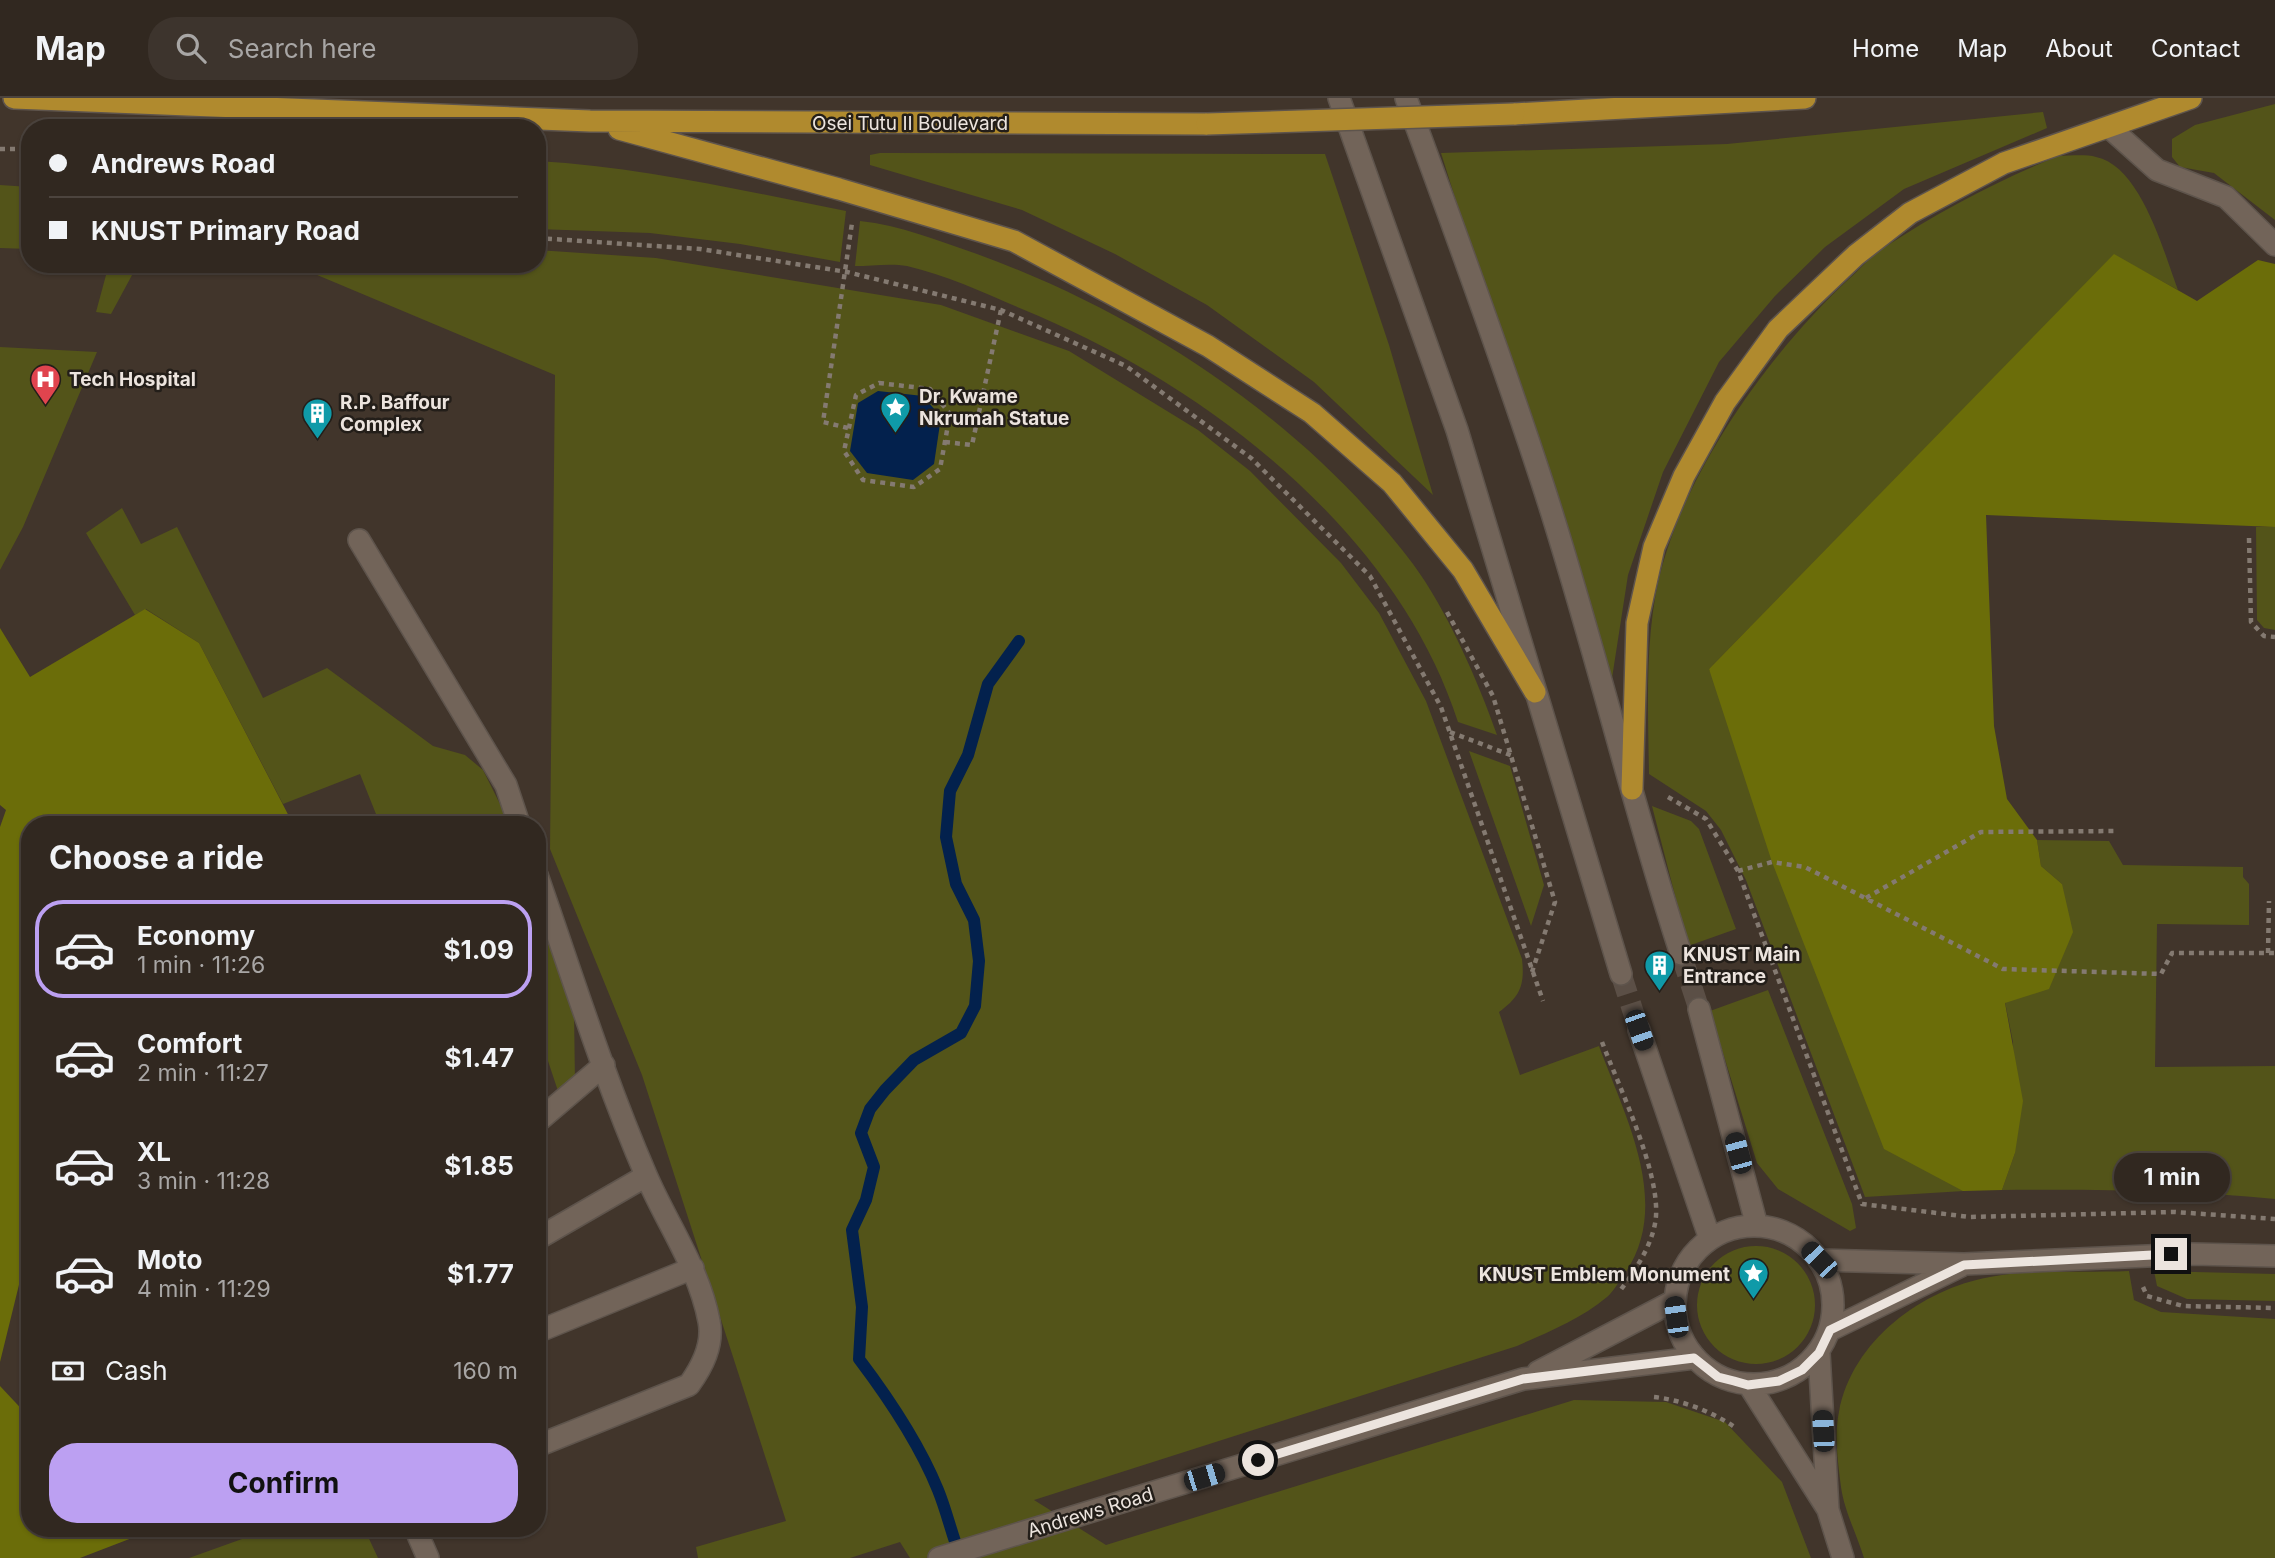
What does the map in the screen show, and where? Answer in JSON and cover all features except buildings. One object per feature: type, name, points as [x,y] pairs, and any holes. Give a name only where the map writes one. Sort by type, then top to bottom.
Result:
[{"type":"highway","name":"Osei Tutu II Boulevard","points":[[14,98],[540,119]]},
{"type":"highway","name":"Osei Tutu II Boulevard","points":[[546,119],[1207,124],[1514,114],[1805,98]]},
{"type":"highway","points":[[1633,789],[1637,623],[1654,547],[1684,476],[1725,402],[1778,329],[1856,255],[1910,213],[2004,163],[2191,98]]},
{"type":"highway","points":[[590,121],[826,185],[1014,241],[1208,346],[1312,413],[1392,483],[1463,570],[1535,692]]},
{"type":"street","points":[[1339,98],[1457,430],[1621,974]]},
{"type":"street","points":[[1406,98],[1542,483],[1633,789],[1644,841],[1681,954]]},
{"type":"street","points":[[2109,128],[2157,170],[2226,197],[2275,245]]},
{"type":"street","points":[[359,540],[506,785],[516,816]]},
{"type":"street","points":[[546,901],[646,1176],[693,1268],[710,1323],[702,1367],[689,1385],[546,1442]]},
{"type":"street","points":[[1699,1009],[1757,1226]]},
{"type":"street","points":[[1639,1030],[1710,1239]]},
{"type":"street","points":[[546,1114],[604,1065]]},
{"type":"street","points":[[546,1233],[646,1176]]},
{"type":"street","points":[[1757,1226],[1781,1230],[1802,1242],[1819,1260],[1830,1281],[1835,1306],[1830,1330],[1819,1353],[1802,1370],[1779,1381],[1748,1385],[1718,1377],[1694,1358],[1678,1332],[1674,1301],[1684,1266],[1710,1239],[1733,1229],[1757,1226]]},
{"type":"street","points":[[1819,1260],[1964,1265],[2193,1254],[2275,1256]]},
{"type":"street","points":[[1830,1330],[1964,1265]]},
{"type":"street","points":[[546,1328],[693,1268]]},
{"type":"street","name":"Andrews Road","points":[[1523,1379],[1674,1301]]},
{"type":"street","points":[[1819,1353],[1828,1510],[1843,1558]]},
{"type":"street","name":"Andrews Road","points":[[939,1558],[1523,1379],[1694,1358]]},
{"type":"street","points":[[1748,1385],[1828,1510]]},
{"type":"street","points":[[419,1537],[428,1558]]},
{"type":"path","points":[[0,149],[21,149]]},
{"type":"path","points":[[848,428],[823,422],[847,272],[852,221]]},
{"type":"path","points":[[546,239],[700,249],[847,272],[1000,310],[1126,366],[1251,458],[1370,576],[1441,707],[1543,1001]]},
{"type":"path","points":[[945,442],[972,445],[1000,310]]},
{"type":"path","points":[[879,383],[930,389],[950,414],[940,469],[914,487],[863,480],[844,451],[848,428],[856,395],[879,383]]},
{"type":"path","points":[[2249,538],[2251,622],[2264,636],[2275,636]]},
{"type":"path","points":[[1442,603],[1493,696],[1555,902],[1532,972]]},
{"type":"path","points":[[1450,732],[1513,756]]},
{"type":"path","points":[[1633,789],[1669,798],[1706,820],[1738,871],[1862,1204],[1970,1217],[2175,1212],[2275,1219]]},
{"type":"path","points":[[1865,898],[1980,832],[2116,831]]},
{"type":"path","points":[[1738,871],[1772,862],[1805,867],[2003,969],[2161,974],[2172,953],[2275,953]]},
{"type":"path","points":[[2268,953],[2269,901]]},
{"type":"path","points":[[1602,1042],[1651,1174],[1656,1217],[1638,1267],[1615,1296]]},
{"type":"path","points":[[1646,1396],[1669,1399],[1721,1417],[1742,1432]]},
{"type":"shaded area","points":[[2275,104],[2275,220],[2214,173],[2180,167],[2172,157],[2172,139],[2195,125]]},
{"type":"shaded area","points":[[2043,112],[2047,128],[1904,189],[1825,247],[1775,296],[1719,362],[1663,472],[1628,575],[1610,691],[1441,153],[1727,144]]},
{"type":"shaded area","points":[[1325,154],[1389,345],[1433,495],[1314,382],[1207,305],[1115,254],[1022,210],[870,165],[870,155]]},
{"type":"shaded area","points":[[2058,156],[2096,157],[2112,164],[2126,176],[2149,213],[2178,290],[2114,255],[1709,669],[1964,1191],[1865,1197],[1746,880],[1721,830],[1706,811],[1649,774],[1648,668],[1657,588],[1676,524],[1694,485],[1738,409],[1792,338],[1876,254],[1970,197]]},
{"type":"shaded area","points":[[546,162],[654,174],[846,211],[840,262],[740,244],[650,233],[546,229]]},
{"type":"shaded area","points":[[0,185],[21,186],[21,249],[0,248]]},
{"type":"shaded area","points":[[860,221],[905,230],[977,254],[1100,308],[1160,341],[1217,378],[1272,419],[1323,464],[1370,512],[1426,582],[1461,646],[1497,735],[1458,722],[1429,652],[1389,586],[1341,526],[1285,471],[1223,421],[1158,378],[1090,340],[936,274],[901,265],[855,266]]},
{"type":"shaded area","points":[[546,251],[656,258],[941,305],[1069,351],[1198,430],[1250,471],[1341,563],[1379,613],[1426,701],[1522,959],[1520,990],[1499,1012],[1520,1075],[1599,1046],[1631,1132],[1645,1191],[1644,1221],[1638,1249],[1607,1297],[1575,1318],[1517,1346],[1034,1500],[1106,1545],[1574,1400],[1666,1402],[1725,1422],[1782,1482],[1811,1558],[910,1558],[900,1542],[850,1558],[698,1558],[696,1547],[786,1521],[642,1075],[550,849],[555,375],[312,273],[546,273]]},
{"type":"shaded area","points":[[2114,254],[2197,301],[2258,260],[2275,264],[2275,527],[1986,515],[1994,726],[2007,799],[2037,840],[2041,866],[2062,884],[2073,932],[2049,989],[2005,1003],[2023,1101],[2015,1153],[2002,1190],[1963,1191],[1884,1149],[1772,862],[1709,669]]},
{"type":"shaded area","points":[[107,273],[133,273],[111,314],[96,312]]},
{"type":"shaded area","points":[[0,347],[97,352],[23,527],[0,570]]},
{"type":"shaded area","points":[[122,508],[141,544],[177,527],[263,698],[327,668],[433,746],[465,755],[483,770],[506,816],[377,816],[360,774],[283,804],[199,643],[146,609],[135,615],[86,533]]},
{"type":"shaded area","points":[[2256,527],[2275,527],[2275,630],[2264,628],[2257,620]]},
{"type":"shaded area","points":[[145,609],[199,643],[289,816],[21,816],[21,1277],[0,1362],[0,827],[6,810],[0,805],[0,628],[30,677]]},
{"type":"shaded area","points":[[1469,751],[1510,766],[1544,885],[1531,926]]},
{"type":"shaded area","points":[[1652,806],[1691,821],[1699,829],[1736,929],[1688,946]]},
{"type":"shaded area","points":[[2037,840],[2109,841],[2123,865],[2243,867],[2243,877],[2249,884],[2249,925],[2157,924],[2155,1067],[2275,1066],[2275,1199],[2138,1191],[2002,1190],[2015,1153],[2013,1042],[2005,1002],[2062,884],[2041,866]]},
{"type":"shaded area","points":[[546,932],[574,1010],[575,1084],[558,1091],[546,1055]]},
{"type":"shaded area","points":[[1768,990],[1852,1204],[1856,1228],[1850,1231],[1778,1189],[1757,1163],[1710,1011]]},
{"type":"shaded area","points":[[1756,1246],[1779,1250],[1798,1263],[1811,1282],[1815,1305],[1811,1328],[1798,1347],[1779,1360],[1756,1364],[1733,1360],[1714,1347],[1701,1328],[1697,1305],[1701,1282],[1714,1263],[1733,1250]]},
{"type":"shaded area","points":[[2129,1271],[2134,1300],[2161,1312],[2275,1319],[2275,1558],[1864,1558],[1843,1496],[1837,1430],[1846,1386],[1875,1341],[1894,1322],[1916,1306],[1965,1283],[2023,1273]]},
{"type":"shaded area","points":[[2154,1271],[2275,1274],[2275,1301],[2187,1299],[2157,1286]]},
{"type":"shaded area","points":[[0,1386],[21,1408],[21,1537],[135,1537],[80,1558],[0,1558]]},
{"type":"shaded area","points":[[248,1537],[368,1537],[378,1558],[189,1558]]},
{"type":"water","points":[[878,391],[923,396],[941,417],[934,464],[913,480],[867,473],[850,451],[858,403]]},
{"type":"waterway","points":[[961,1558],[941,1498],[922,1455],[893,1406],[859,1359],[862,1307],[852,1230],[866,1200],[874,1167],[861,1133],[870,1109],[914,1060],[961,1033],[975,1006],[979,961],[974,920],[956,884],[946,837],[950,791],[968,755],[988,684],[1019,641]]},
{"type":"tunnel","points":[[1681,954],[1699,1009]]},
{"type":"tunnel","points":[[1621,974],[1639,1030]]},
{"type":"place","name":"Tech Hospital","points":[[46,406]]},
{"type":"place","name":"Dr. Kwame Nkrumah Statue","points":[[896,434]]},
{"type":"place","name":"R.P. Baffour Complex","points":[[317,440]]},
{"type":"place","name":"KNUST Main Entrance","points":[[1660,992]]},
{"type":"place","name":"KNUST Emblem Monument","points":[[1753,1301]]},
{"type":"route","points":[[1258,1460],[1523,1379],[1694,1358],[1718,1377],[1748,1385],[1779,1381],[1802,1370],[1819,1353],[1830,1330],[1964,1265],[2171,1254]]}]
